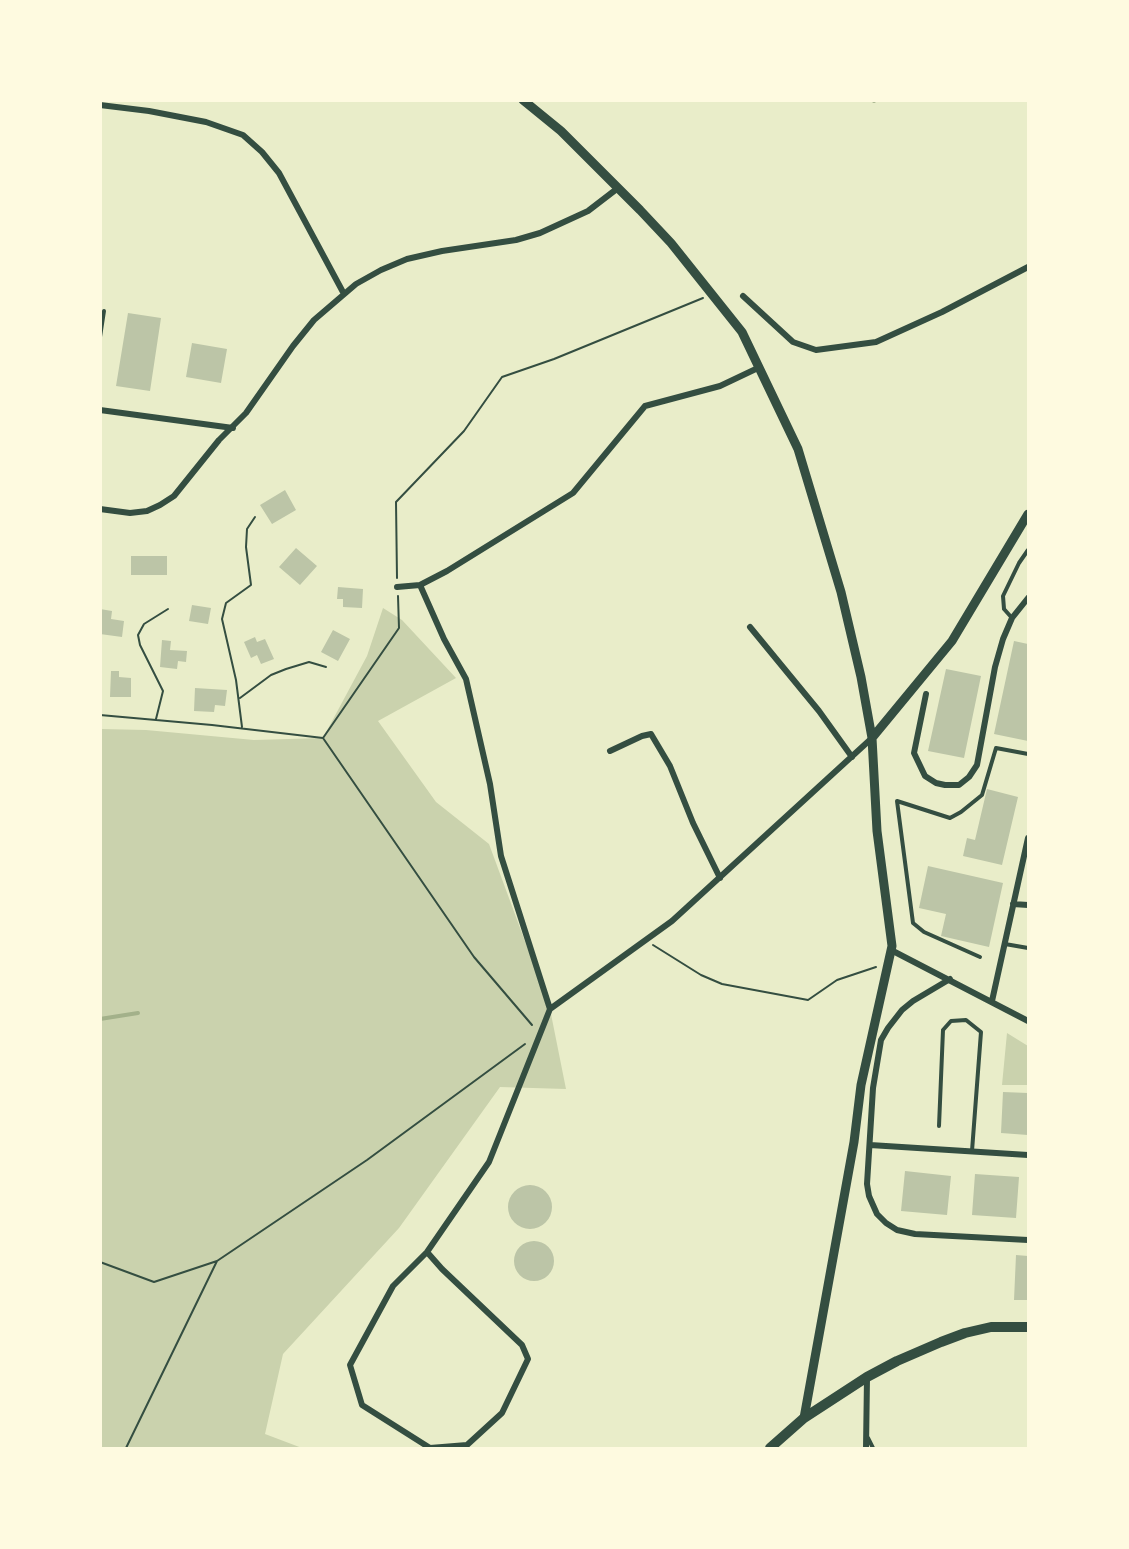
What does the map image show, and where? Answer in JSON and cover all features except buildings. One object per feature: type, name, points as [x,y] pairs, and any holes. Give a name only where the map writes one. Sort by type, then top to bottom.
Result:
[{"type":"main road","points":[[770,1449],[804,1418],[867,1377],[941,1342],[991,1327],[1029,1327]]},
{"type":"street","points":[[523,100],[561,131],[671,243],[742,332],[798,449],[835,570],[861,677],[872,738],[877,831],[891,950],[861,1085],[854,1142],[804,1418]]},
{"type":"street","points":[[100,105],[149,111],[206,122],[243,135],[262,152],[279,173],[344,294]]},
{"type":"street","points":[[100,509],[130,513],[147,511],[174,496],[219,440],[246,413],[314,320],[356,284],[407,259],[442,251],[516,240],[540,233],[588,211],[618,188]]},
{"type":"street","points":[[744,296],[793,342],[816,350],[876,342],[942,312],[1029,267]]},
{"type":"street","points":[[397,586],[420,585],[447,572],[573,493],[645,406],[720,386],[760,368]]},
{"type":"street","points":[[100,410],[233,428]]},
{"type":"street","points":[[427,1252],[522,1345],[528,1359],[502,1413],[467,1446],[430,1448],[362,1405],[350,1365],[393,1286],[427,1252],[489,1162],[550,1010],[672,921],[872,738],[952,641],[1029,514]]},
{"type":"street","points":[[420,585],[444,639],[466,679],[490,784],[501,856],[550,1010]]},
{"type":"street","points":[[926,694],[914,753],[925,776],[945,786],[959,785],[969,777],[976,765],[995,667],[1012,618],[1029,598]]},
{"type":"street","points":[[750,627],[819,711],[852,757]]},
{"type":"street","points":[[610,751],[651,734],[670,766],[693,823],[720,878]]},
{"type":"street","points":[[992,1001],[1029,838]]},
{"type":"street","points":[[1013,904],[1029,905]]},
{"type":"street","points":[[891,950],[1029,1021]]},
{"type":"street","points":[[950,979],[902,1010],[881,1040],[873,1088],[867,1184],[869,1196],[877,1214],[897,1230],[915,1234],[1029,1240]]},
{"type":"street","points":[[870,1146],[1029,1155]]},
{"type":"street","points":[[866,1449],[867,1377]]},
{"type":"lane","points":[[100,338],[104,311]]},
{"type":"lane","points":[[1012,618],[1004,609],[1003,596],[1019,563],[1029,549]]},
{"type":"lane","points":[[980,957],[924,932],[913,923],[897,801],[950,818],[982,795],[996,748],[1029,754]]},
{"type":"lane","points":[[1005,944],[1029,948]]},
{"type":"lane","points":[[939,1126],[943,1030],[951,1021],[966,1020],[981,1032],[972,1151]]},
{"type":"lane","points":[[867,1436],[873,1449]]},
{"type":"path","points":[[323,738],[399,628],[396,502],[464,431],[502,377],[554,359],[712,294]]},
{"type":"path","points":[[243,728],[222,619],[226,603],[251,585],[246,547],[247,529],[255,517]]},
{"type":"path","points":[[156,719],[163,691],[140,645],[138,635],[144,624],[168,609]]},
{"type":"path","points":[[239,699],[271,675],[286,669],[309,662],[326,667]]},
{"type":"path","points":[[100,715],[323,738],[474,957],[540,1034],[367,1160],[217,1261],[154,1282],[100,1262]]},
{"type":"path","points":[[646,940],[701,975],[722,984],[808,1000],[837,980],[888,963]]},
{"type":"path","points":[[126,1449],[217,1261]]},
{"type":"green space","points":[[383,608],[402,620],[456,678],[378,721],[436,802],[489,844],[550,1009],[566,1089],[500,1087],[399,1228],[283,1354],[265,1434],[302,1448],[101,1448],[101,729],[146,730],[254,740],[323,738],[367,656]]},
{"type":"green space","points":[[1007,1033],[1028,1046],[1028,1085],[1002,1085]]},
{"type":"waterway","points":[[100,1019],[138,1013]]}]
